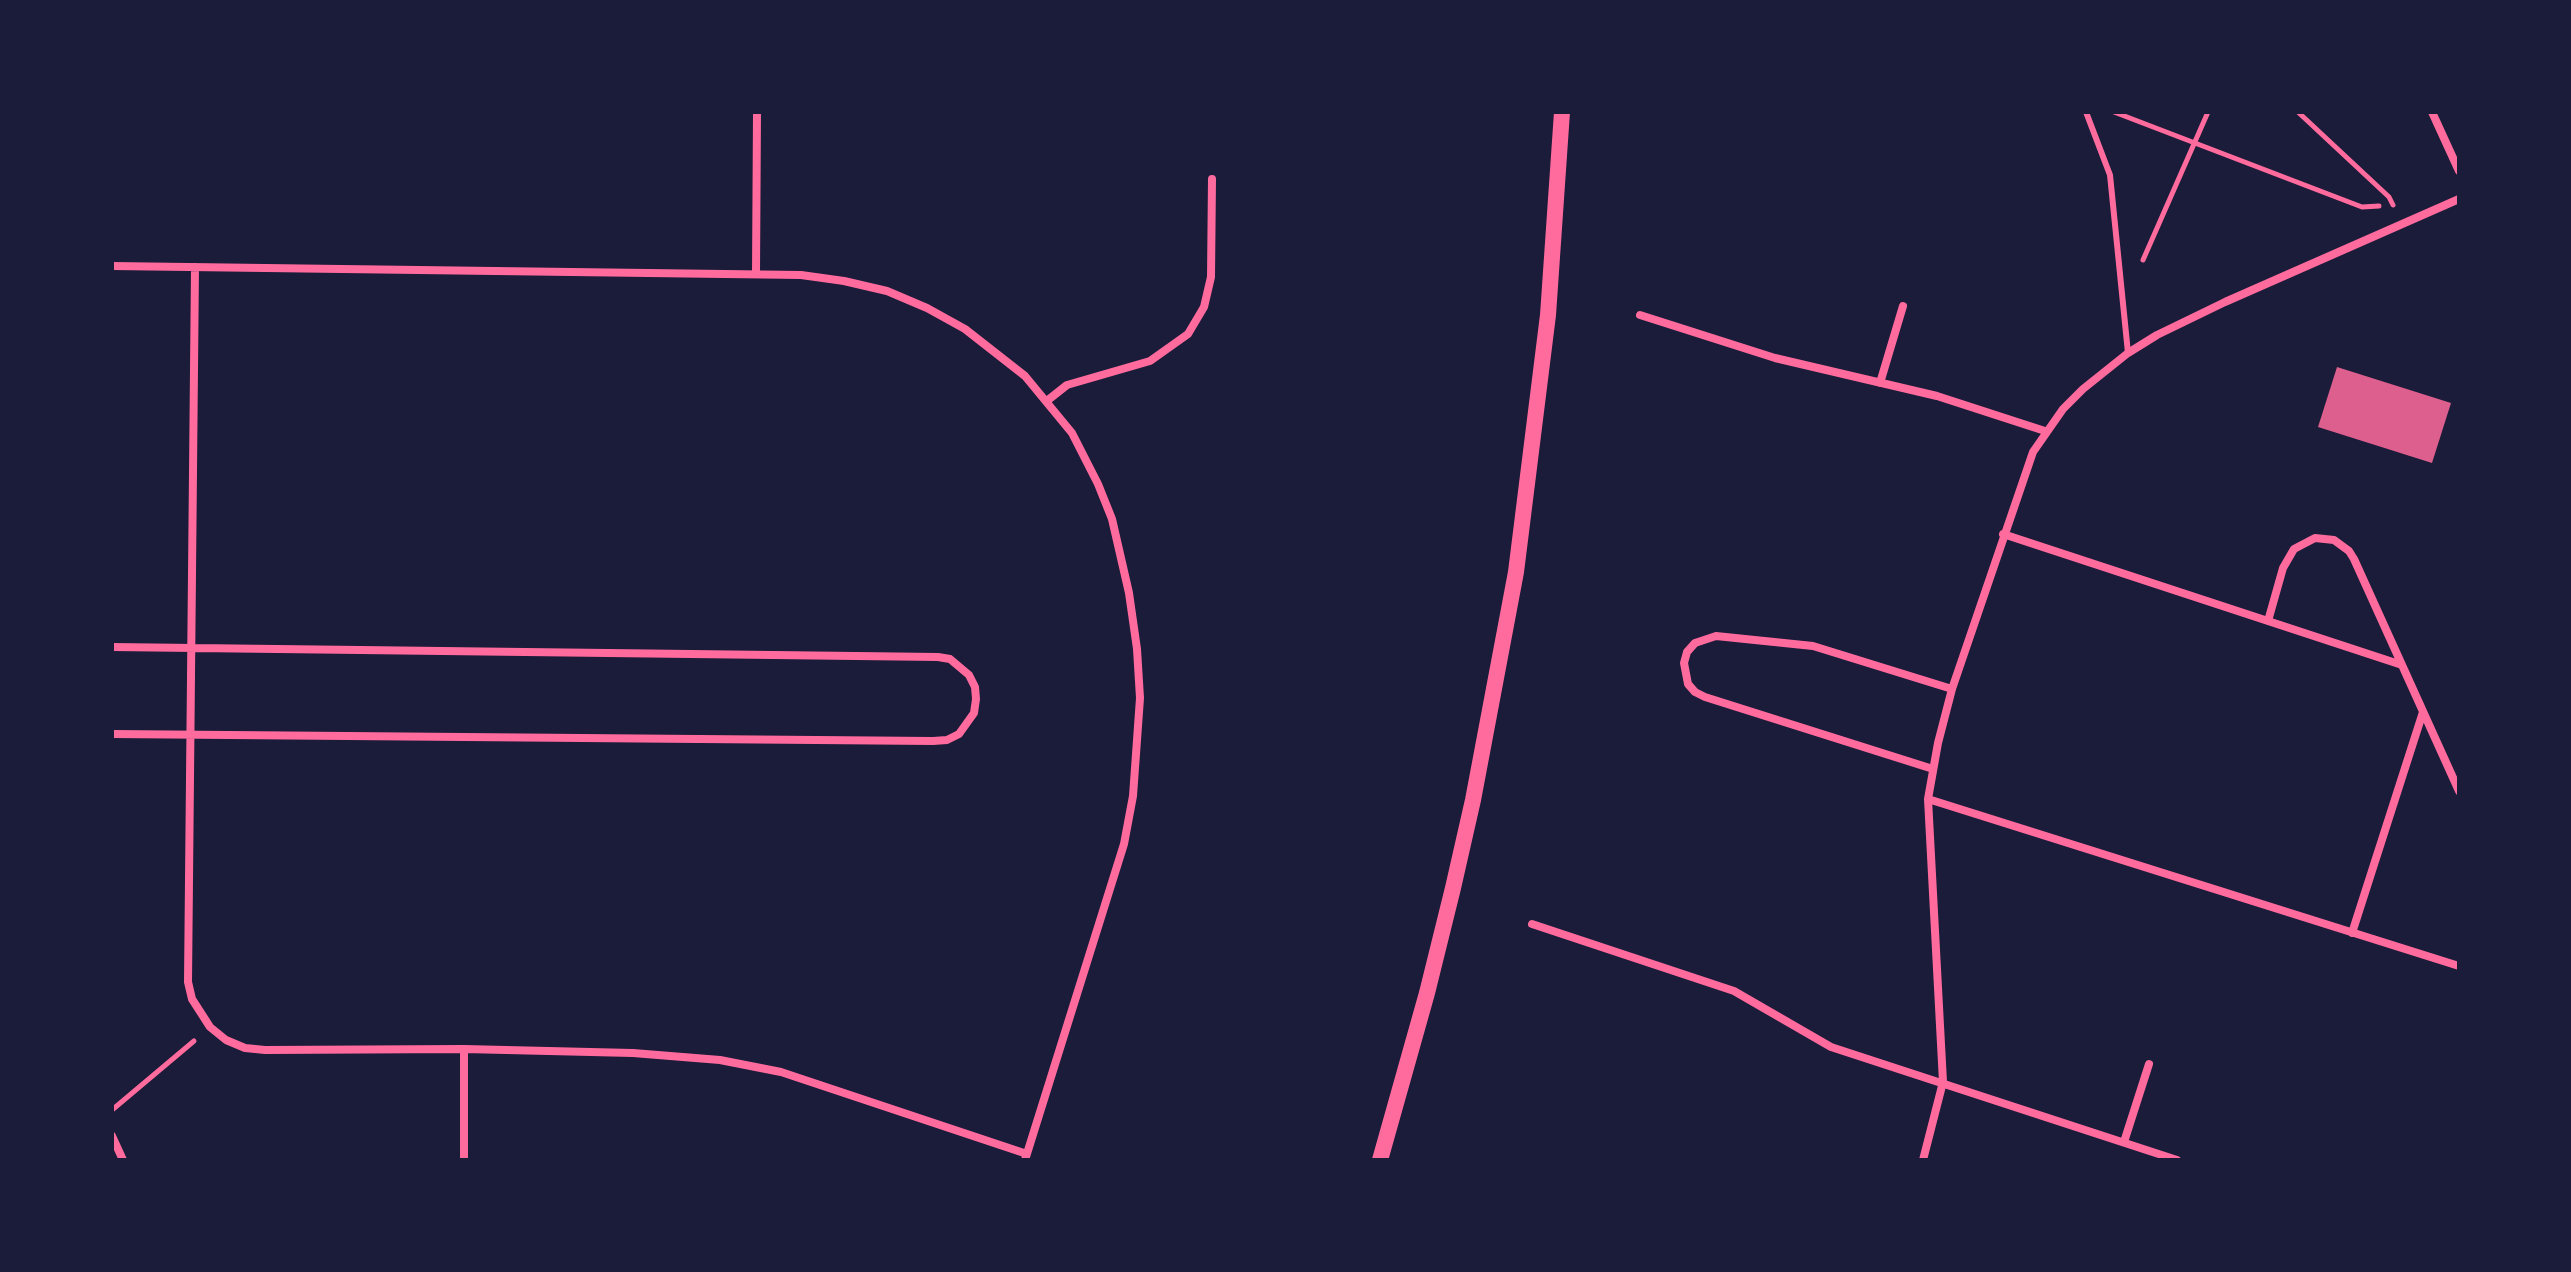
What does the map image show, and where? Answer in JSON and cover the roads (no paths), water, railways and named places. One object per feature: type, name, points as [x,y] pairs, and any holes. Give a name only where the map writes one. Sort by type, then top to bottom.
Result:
[{"type":"main road","points":[[1380,1160],[1453,888],[1473,800],[1513,587],[1548,315],[1562,112]]},
{"type":"street","points":[[756,273],[757,112]]},
{"type":"street","points":[[2432,112],[2459,171]]},
{"type":"street","points":[[1048,400],[1067,385],[1150,361],[1188,334],[1204,307],[1211,277],[1212,179]]},
{"type":"street","points":[[1923,1160],[1943,1082],[1928,799],[1933,769],[1952,689],[2003,534],[2023,475],[2045,431],[2083,389],[2128,353],[2157,335],[2459,199]]},
{"type":"street","points":[[112,266],[756,273],[844,281],[887,291],[965,329],[1001,355],[1048,400],[1086,458],[1112,519],[1129,593],[1140,698],[1134,784],[1124,844],[1026,1157],[809,1081],[720,1060],[633,1053],[464,1049],[265,1050],[236,1044],[210,1027],[192,999],[188,982],[195,267]]},
{"type":"street","points":[[1880,383],[1903,306]]},
{"type":"street","points":[[1640,315],[1775,358],[1937,396],[2045,431]]},
{"type":"street","points":[[2003,534],[2402,665]]},
{"type":"street","points":[[2268,621],[2283,568],[2294,549],[2315,538],[2334,540],[2349,551],[2459,791]]},
{"type":"street","points":[[1933,769],[1705,697],[1688,684],[1684,663],[1687,652],[1695,643],[1716,636],[1813,646],[1952,689]]},
{"type":"street","points":[[112,647],[938,657],[950,659],[969,675],[976,699],[974,713],[959,734],[947,740],[933,741],[112,734]]},
{"type":"street","points":[[2352,933],[2423,711]]},
{"type":"street","points":[[1928,799],[2459,966]]},
{"type":"street","points":[[1532,924],[1734,991],[1831,1047],[2177,1160]]},
{"type":"street","points":[[464,1049],[464,1160]]},
{"type":"street","points":[[2124,1142],[2149,1064]]},
{"type":"street","points":[[112,1136],[123,1160]]},
{"type":"lane","points":[[2086,112],[2110,175],[2119,288],[2128,353]]}]
